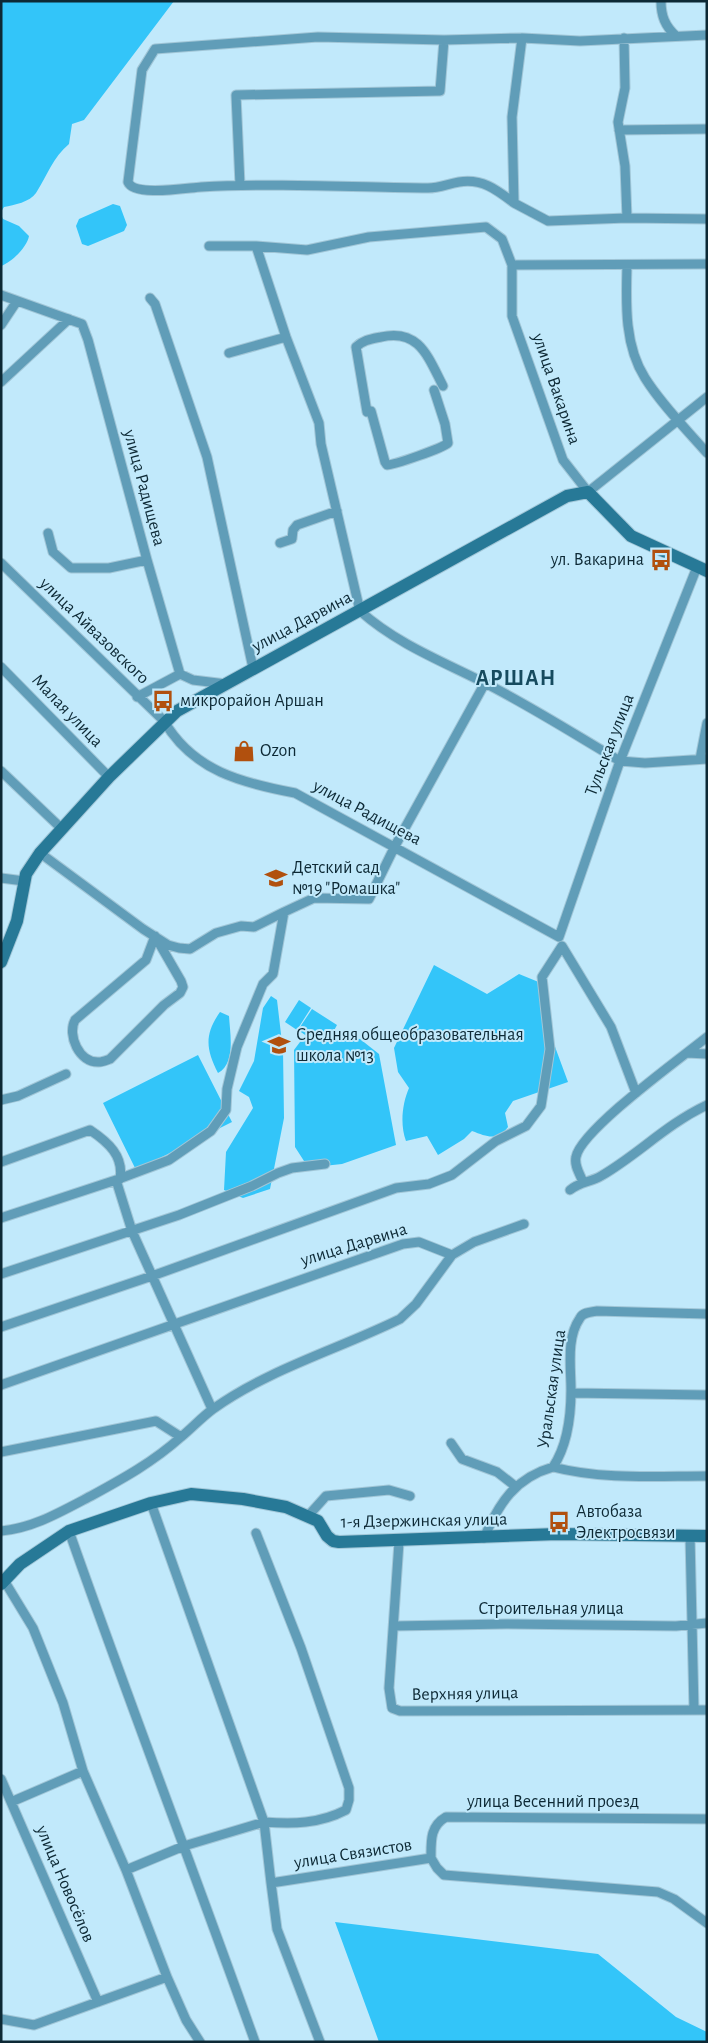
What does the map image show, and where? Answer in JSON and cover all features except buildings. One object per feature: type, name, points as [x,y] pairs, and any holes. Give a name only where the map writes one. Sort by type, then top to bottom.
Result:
[{"type":"street","points":[[661,1],[661,11],[666,26],[676,36]]},
{"type":"street","points":[[707,35],[580,41],[522,38],[444,40],[318,37],[155,49],[142,70],[129,185],[134,189],[154,191],[240,185],[443,188],[459,182],[481,182],[496,189],[514,203],[548,221],[627,218],[707,219]]},
{"type":"street","points":[[514,203],[512,117],[522,38]]},
{"type":"street","points":[[624,38],[625,88],[618,122],[625,166],[627,218]]},
{"type":"street","points":[[240,185],[236,95],[440,91],[444,40]]},
{"type":"street","points":[[619,130],[707,129]]},
{"type":"street","points":[[209,246],[256,246],[307,250],[369,237],[486,228],[502,239],[512,265],[707,264]]},
{"type":"street","points":[[256,246],[286,337],[319,423],[321,444],[360,611],[381,630],[485,683],[620,761],[645,763],[703,759],[707,723]]},
{"type":"street","name":"улица Вакарина","points":[[512,265],[512,316],[563,460],[588,492],[632,536],[702,569]]},
{"type":"street","points":[[627,265],[626,314],[633,352],[644,378],[707,453]]},
{"type":"street","points":[[1,295],[69,319],[1,382]]},
{"type":"street","points":[[150,298],[155,304],[207,457],[253,668]]},
{"type":"street","points":[[1,325],[17,301]]},
{"type":"street","name":"улица Радищева","points":[[69,319],[82,324],[88,340],[147,560],[180,674]]},
{"type":"street","points":[[434,390],[448,436],[448,443],[443,448],[422,453],[394,465],[387,464],[369,411],[356,357],[356,347],[362,341],[392,334],[406,335],[414,340],[429,359],[443,386]]},
{"type":"street","points":[[229,353],[286,337]]},
{"type":"street","name":"улица Дарвина","points":[[1,962],[17,921],[26,874],[40,853],[109,777],[177,711],[567,496],[588,492],[707,396]]},
{"type":"street","points":[[280,543],[292,539],[293,530],[297,525],[337,511]]},
{"type":"street","points":[[48,533],[53,552],[71,568],[109,568],[147,560]]},
{"type":"street","name":"улица Айвазовского","points":[[1,563],[164,722]]},
{"type":"street","name":"Тульская улица","points":[[561,941],[620,761],[702,569]]},
{"type":"street","name":"Малая улица","points":[[1,667],[109,777]]},
{"type":"street","points":[[137,697],[180,674],[194,680],[226,684]]},
{"type":"street","points":[[40,853],[168,945],[190,949],[216,933],[246,925],[249,928],[254,927],[314,898],[369,899],[395,846],[485,683]]},
{"type":"street","name":"улица Радищева","points":[[164,722],[172,736],[202,764],[257,786],[295,793],[395,846],[561,941]]},
{"type":"street","points":[[1,771],[61,828]]},
{"type":"street","points":[[1,878],[24,881]]},
{"type":"street","points":[[1,1218],[118,1180],[169,1160],[211,1131],[226,1110],[227,1090],[237,1048],[263,984],[273,974],[284,912]]},
{"type":"street","points":[[155,936],[181,981],[183,987],[180,993],[164,1004],[110,1058],[98,1062],[92,1061],[78,1049],[73,1040],[72,1025],[75,1020],[146,960],[155,936]]},
{"type":"street","points":[[561,941],[611,1027],[636,1093]]},
{"type":"street","name":"улица Дарвина","points":[[1,1327],[152,1276],[396,1188],[429,1184],[452,1175],[480,1151],[526,1126],[541,1106],[550,1049],[542,977],[561,941]]},
{"type":"street","points":[[583,1182],[578,1172],[575,1158],[581,1145],[598,1125],[707,1037]]},
{"type":"street","points":[[687,1053],[707,1054]]},
{"type":"street","points":[[1,1100],[18,1096],[66,1074]]},
{"type":"street","points":[[570,1190],[583,1182],[600,1177],[681,1118],[707,1105]]},
{"type":"street","points":[[1,1162],[90,1130],[107,1141],[114,1149],[122,1170],[118,1180],[132,1230],[212,1409]]},
{"type":"street","points":[[1,1274],[132,1230],[252,1186],[278,1173],[325,1164]]},
{"type":"street","points":[[1,1532],[52,1517],[131,1475],[157,1459],[212,1409],[268,1378],[400,1318],[421,1298],[452,1255],[474,1242],[524,1224]]},
{"type":"street","name":"улица Дарвина","points":[[1,1385],[403,1244],[419,1242],[452,1255]]},
{"type":"street","name":"Уральская улица","points":[[707,1314],[586,1313],[580,1317],[571,1342],[571,1393],[564,1448],[553,1467],[572,1472],[616,1476],[707,1476]]},
{"type":"street","points":[[571,1393],[707,1395]]},
{"type":"street","points":[[1,1452],[156,1421],[182,1437]]},
{"type":"street","points":[[451,1443],[462,1459],[497,1472],[515,1486]]},
{"type":"street","points":[[484,1538],[493,1516],[515,1486],[530,1476],[553,1467]]},
{"type":"street","points":[[308,1516],[326,1496],[389,1490],[410,1496]]},
{"type":"street","name":"1-я Дзержинская улица","points":[[3,1583],[20,1564],[69,1531],[151,1503],[191,1494],[243,1499],[286,1508],[318,1521],[333,1541],[398,1542],[602,1534],[707,1536]]},
{"type":"street","points":[[151,1503],[264,1822],[271,1883]]},
{"type":"street","points":[[69,1531],[119,1676],[184,1846],[255,2042]]},
{"type":"street","points":[[126,1870],[184,1846],[264,1822],[289,1824],[332,1817],[346,1810],[349,1800],[349,1788],[308,1667],[256,1533]]},
{"type":"street","points":[[690,1536],[690,1623],[694,1710]]},
{"type":"street","name":"Верхняя улица","points":[[398,1542],[389,1688],[392,1708],[400,1711],[707,1710]]},
{"type":"street","points":[[3,1583],[33,1628],[63,1703],[83,1771],[126,1870],[167,1977],[186,2020],[200,2042]]},
{"type":"street","name":"Строительная улица","points":[[394,1626],[506,1624],[676,1626],[690,1623],[707,1623]]},
{"type":"street","points":[[11,1802],[83,1771]]},
{"type":"street","name":"улица Новосёлов","points":[[1,1779],[98,2002]]},
{"type":"street","name":"улица Весенний проезд","points":[[431,1858],[433,1829],[438,1822],[446,1818],[707,1819]]},
{"type":"street","name":"улица Связистов","points":[[320,2042],[277,1929],[271,1883],[431,1858],[436,1868],[444,1875],[658,1892],[674,1899],[707,1923]]},
{"type":"street","points":[[1,2019],[34,2025],[167,1977]]},
{"type":"shaded area","points":[[1,1],[174,1],[84,120],[72,124],[69,144],[54,161],[36,193],[26,201],[4,207],[1,212]]},
{"type":"shaded area","points":[[113,204],[120,206],[127,225],[124,231],[88,246],[82,244],[76,226],[79,219]]},
{"type":"shaded area","points":[[1,215],[3,219],[19,226],[29,236],[18,254],[1,266]]},
{"type":"shaded area","points":[[434,965],[487,994],[519,974],[541,983],[547,1025],[568,1082],[513,1101],[505,1113],[508,1127],[500,1134],[488,1136],[472,1131],[464,1139],[438,1155],[427,1136],[406,1141],[403,1128],[403,1114],[409,1088],[398,1072],[394,1048]]},
{"type":"shaded area","points":[[271,996],[277,1000],[283,1051],[284,1118],[270,1189],[243,1198],[224,1190],[226,1152],[253,1108],[249,1097],[239,1091],[254,1061],[263,1008]]},
{"type":"shaded area","points":[[299,1000],[311,1008],[297,1030],[285,1022]]},
{"type":"shaded area","points":[[312,1009],[337,1025],[331,1036],[360,1039],[379,1054],[396,1145],[342,1164],[314,1167],[304,1161],[295,1147],[294,1050],[300,1042],[308,1037],[298,1030]]},
{"type":"shaded area","points":[[220,1012],[229,1016],[231,1048],[224,1068],[218,1073],[211,1057],[208,1042],[211,1028]]},
{"type":"shaded area","points":[[198,1055],[232,1122],[136,1170],[103,1103]]},
{"type":"shaded area","points":[[335,1922],[598,1954],[676,2017],[707,2032],[707,2042],[379,2042]]},
{"type":"place","name":"ул. Вакарина","points":[[661,560]]},
{"type":"place","name":"микрорайон Аршан","points":[[163,701]]},
{"type":"place","name":"Ozon","points":[[244,751]]},
{"type":"place","name":"Детский сад №19 \"Ромашка\"","points":[[276,878]]},
{"type":"place","name":"Средняя общеобразовательная школа №13","points":[[279,1045]]},
{"type":"place","name":"Автобаза Электросвязи","points":[[559,1522]]},
{"type":"district","name":"АРШАН","points":[[516,678]]}]
